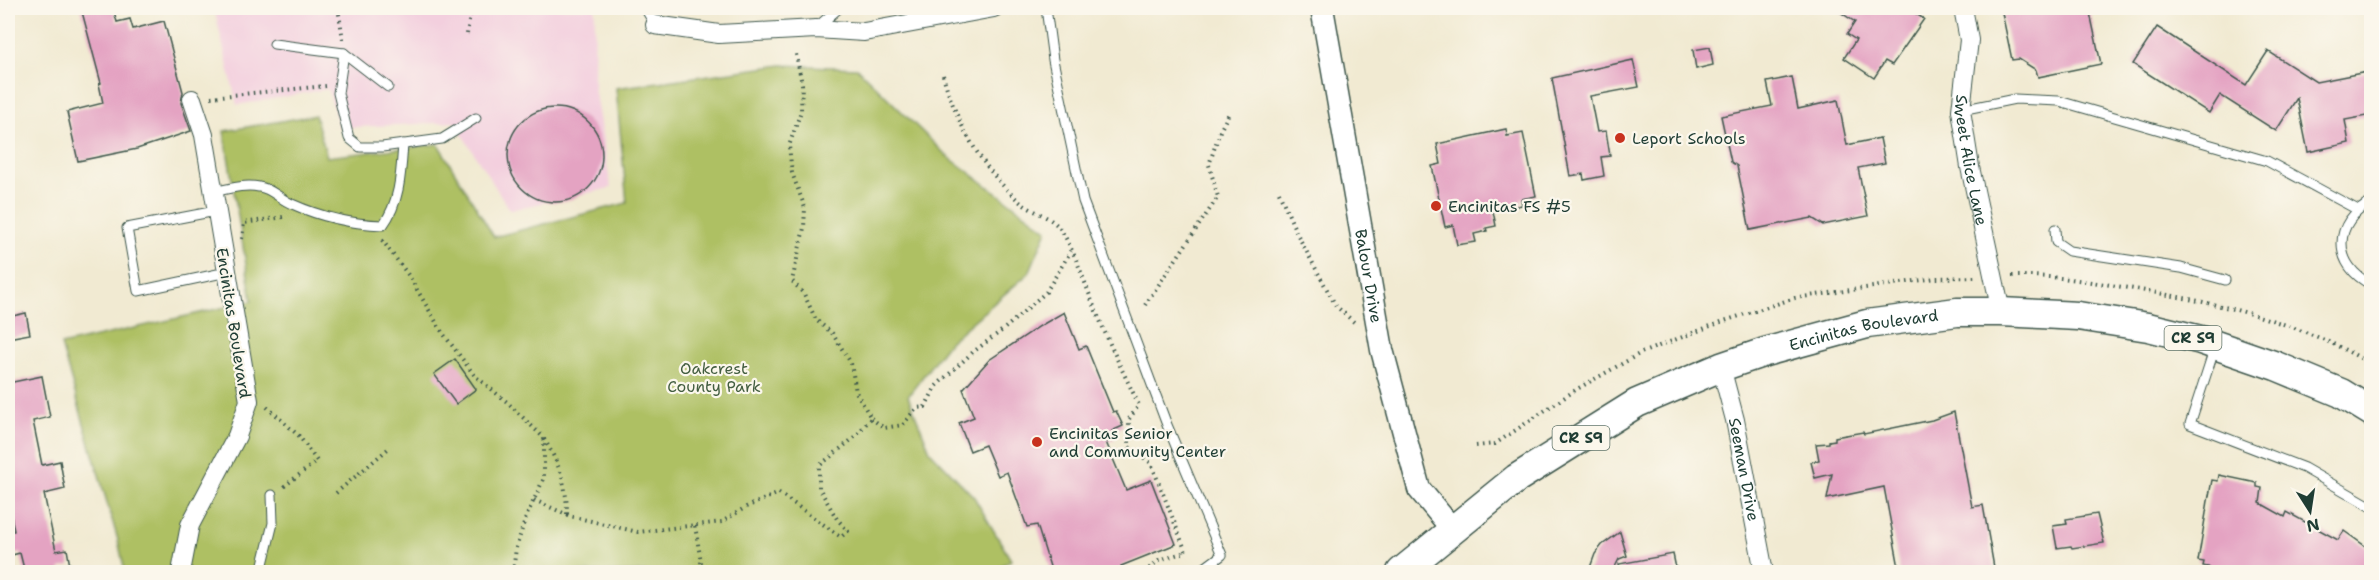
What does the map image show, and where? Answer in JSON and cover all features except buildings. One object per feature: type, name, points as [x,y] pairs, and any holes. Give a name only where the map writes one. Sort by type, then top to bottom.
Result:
[{"type":"main road","name":"Encinitas Boulevard","points":[[1401,573],[1517,478],[1637,403],[1721,367],[1775,349],[1868,324],[1958,312],[2001,312],[2078,316],[2148,327],[2216,345],[2276,366],[2341,393],[2372,412]]},
{"type":"street","points":[[655,25],[718,34],[816,29],[864,32],[993,8]]},
{"type":"street","name":"Balour Drive","points":[[1322,8],[1382,350],[1419,489],[1453,530]]},
{"type":"street","name":"Sweet Alice Lane","points":[[1963,8],[1969,40],[1961,110],[1970,167],[2001,312]]},
{"type":"street","name":"Encinitas Boulevard","points":[[181,573],[190,525],[237,436],[249,401],[204,135],[192,99]]},
{"type":"street","name":"Seeman Drive","points":[[1721,367],[1735,420],[1764,573]]},
{"type":"lane","points":[[645,8],[655,25]]},
{"type":"lane","points":[[816,29],[839,8]]},
{"type":"lane","points":[[1046,8],[1053,60],[1083,201],[1167,425],[1221,555],[1199,573]]},
{"type":"lane","points":[[274,44],[344,53],[388,87]]},
{"type":"lane","points":[[344,53],[338,93],[349,138],[360,147],[442,139],[476,118]]},
{"type":"lane","points":[[1961,110],[2015,99],[2059,101],[2267,161],[2358,210]]},
{"type":"lane","points":[[213,192],[242,186],[262,187],[290,203],[319,215],[364,225],[383,225],[392,212],[398,189],[403,144]]},
{"type":"lane","points":[[2372,202],[2358,210],[2349,220],[2343,232],[2341,245],[2344,259],[2351,270],[2372,285]]},
{"type":"lane","points":[[216,212],[127,228],[138,291],[227,272]]},
{"type":"lane","points":[[2055,229],[2056,242],[2069,251],[2181,268],[2225,280]]},
{"type":"lane","points":[[2216,345],[2190,424],[2304,468],[2372,507]]},
{"type":"lane","points":[[261,573],[273,523],[272,495]]},
{"type":"path","points":[[338,8],[344,53]]},
{"type":"path","points":[[467,34],[471,8]]},
{"type":"path","points":[[796,54],[802,84],[801,111],[789,146],[792,173],[805,208],[804,228],[792,281],[804,294],[816,320],[832,333],[851,363],[856,392],[871,418],[884,428],[903,425],[916,408],[925,407],[936,386],[973,352],[1004,329],[1046,292],[1072,250]]},
{"type":"path","points":[[943,75],[951,103],[974,147],[1000,182],[1021,203],[1059,227],[1072,250],[1099,318],[1139,405],[1129,419],[1129,447],[1151,463],[1186,552],[1159,560],[1145,573]]},
{"type":"path","points":[[192,99],[339,85]]},
{"type":"path","points":[[1144,306],[1218,197],[1209,165],[1220,131],[1229,113]]},
{"type":"path","points":[[1279,192],[1296,232],[1336,306],[1356,323]]},
{"type":"path","points":[[242,241],[244,223],[287,217]]},
{"type":"path","points":[[378,236],[409,276],[442,332],[475,376],[507,402],[544,438],[561,471],[567,494],[567,514]]},
{"type":"path","points":[[261,401],[299,436],[317,461],[272,495]]},
{"type":"path","points":[[534,500],[567,514],[638,532],[722,522],[746,507],[779,493],[841,537],[848,531],[837,519],[819,488],[819,466],[855,437],[871,418]]},
{"type":"path","points":[[513,573],[516,548],[544,478],[544,438]]},
{"type":"path","points":[[336,493],[389,448]]},
{"type":"path","points":[[695,526],[702,568],[707,573]]},
{"type":"shaded area","points":[[214,8],[595,8],[594,87],[611,188],[510,210],[454,122],[339,128],[328,89],[237,105]]},
{"type":"green space","name":"Oakcrest County Park","points":[[782,65],[857,68],[947,156],[1047,230],[1029,273],[949,342],[908,396],[930,451],[974,497],[1011,560],[992,572],[125,572],[118,540],[61,345],[252,301],[224,131],[315,115],[327,157],[438,144],[494,237],[627,203],[616,88]]},
{"type":"place","name":"Leport Schools","points":[[1620,138]]},
{"type":"place","name":"Encinitas FS #5","points":[[1436,206]]},
{"type":"place","name":"Encinitas Senior and Community Center","points":[[1037,442]]}]
